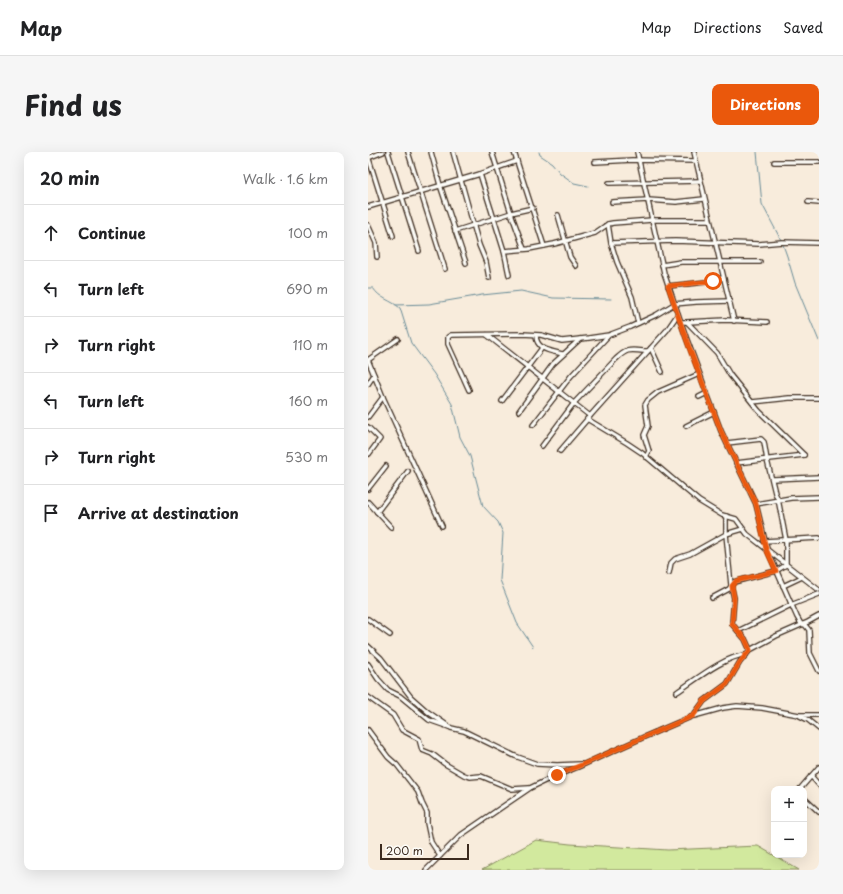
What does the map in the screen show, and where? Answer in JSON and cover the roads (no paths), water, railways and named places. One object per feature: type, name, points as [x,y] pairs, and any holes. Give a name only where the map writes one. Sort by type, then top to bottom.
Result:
[{"type":"street","points":[[383,152],[368,157],[393,236]]},
{"type":"street","points":[[388,152],[419,251]]},
{"type":"street","points":[[408,152],[445,269]]},
{"type":"street","points":[[431,152],[440,185],[466,263]]},
{"type":"street","points":[[452,152],[473,225],[486,262],[489,278]]},
{"type":"street","points":[[492,152],[524,249]]},
{"type":"street","points":[[514,152],[544,246]]},
{"type":"street","points":[[637,152],[656,242],[674,304],[714,412],[756,504],[766,549],[801,624],[805,625],[809,630],[810,653],[819,671]]},
{"type":"street","points":[[694,152],[734,321]]},
{"type":"street","points":[[368,206],[480,174],[517,161]]},
{"type":"street","points":[[595,162],[696,161]]},
{"type":"street","points":[[774,162],[819,162]]},
{"type":"street","points":[[480,174],[504,251],[509,275]]},
{"type":"street","points":[[609,183],[644,181],[700,181]]},
{"type":"street","points":[[612,202],[648,200],[676,202],[704,199]]},
{"type":"street","points":[[808,202],[819,203]]},
{"type":"street","points":[[455,231],[494,218],[532,208]]},
{"type":"street","points":[[558,215],[570,257],[576,266]]},
{"type":"street","points":[[504,251],[544,246],[595,233],[608,224],[652,220],[709,220]]},
{"type":"street","points":[[608,224],[611,243],[617,262],[632,297],[638,323]]},
{"type":"street","points":[[368,225],[376,244],[377,257]]},
{"type":"street","points":[[611,243],[819,243]]},
{"type":"street","points":[[662,265],[681,262],[760,262]]},
{"type":"street","points":[[668,286],[707,282],[723,278]]},
{"type":"street","points":[[469,390],[448,344],[448,337],[451,335],[522,334],[536,335],[557,340],[580,339],[609,335],[638,323],[674,304],[696,302],[730,302]]},
{"type":"street","points":[[560,451],[588,417],[672,324],[678,314]]},
{"type":"street","points":[[681,322],[767,322]]},
{"type":"street","points":[[687,322],[717,353],[730,375],[759,410],[804,455],[736,463]]},
{"type":"street","points":[[487,335],[574,403],[588,417],[646,457],[696,499],[726,516],[736,519],[747,534],[819,590]]},
{"type":"street","points":[[536,335],[537,341],[542,348],[563,354]]},
{"type":"street","points":[[533,425],[558,391],[609,335]]},
{"type":"street","points":[[398,339],[368,360],[442,526]]},
{"type":"street","points":[[519,411],[542,379],[563,354],[580,339]]},
{"type":"street","points":[[502,401],[542,348]]},
{"type":"street","points":[[542,446],[574,403],[622,353],[630,349],[649,350]]},
{"type":"street","points":[[649,350],[662,372]]},
{"type":"street","points":[[646,457],[649,451],[644,435],[648,426],[645,405],[648,400],[658,392],[699,374]]},
{"type":"street","points":[[368,384],[374,375]]},
{"type":"street","points":[[699,397],[707,394]]},
{"type":"street","points":[[368,417],[383,396]]},
{"type":"street","points":[[752,402],[789,398],[819,398]]},
{"type":"street","points":[[686,426],[714,412]]},
{"type":"street","points":[[368,427],[380,439],[369,454]]},
{"type":"street","points":[[727,443],[763,440],[775,493],[778,499],[786,540],[786,565]]},
{"type":"street","points":[[368,489],[386,466]]},
{"type":"street","points":[[376,512],[408,471]]},
{"type":"street","points":[[773,479],[819,477]]},
{"type":"street","points":[[756,504],[778,499],[819,497]]},
{"type":"street","points":[[368,502],[391,527]]},
{"type":"street","points":[[726,516],[726,534],[734,598],[732,624],[745,639],[750,650]]},
{"type":"street","points":[[669,573],[671,563],[675,559],[690,554],[726,534],[743,529]]},
{"type":"street","points":[[764,541],[819,538]]},
{"type":"street","points":[[712,598],[728,589],[736,581],[776,571],[786,565]]},
{"type":"street","points":[[784,586],[802,577]]},
{"type":"street","points":[[738,631],[791,605],[819,594]]},
{"type":"street","points":[[693,716],[704,701],[727,684],[736,668],[750,650],[819,616]]},
{"type":"street","points":[[368,619],[390,635]]},
{"type":"street","points":[[368,646],[381,658],[411,697],[428,712],[450,727]]},
{"type":"street","points":[[677,692],[722,663],[739,655],[746,654]]},
{"type":"street","points":[[368,664],[378,679],[388,690],[400,696],[429,720],[442,726],[464,731],[478,739],[530,762],[548,765],[584,764]]},
{"type":"street","points":[[368,697],[393,715],[402,730],[418,738],[421,742],[422,750],[432,754],[453,769],[466,776],[484,777],[512,789],[530,788]]},
{"type":"street","points":[[426,870],[452,843],[468,830],[530,788],[693,716],[737,706],[762,708],[799,715],[819,715]]},
{"type":"street","points":[[799,715],[819,729]]},
{"type":"street","points":[[368,730],[388,757],[397,765],[418,792],[427,813],[427,823],[431,842],[440,856]]},
{"type":"street","points":[[803,786],[819,767]]},
{"type":"street","points":[[811,776],[819,785]]},
{"type":"street","points":[[807,801],[819,812]]},
{"type":"waterway","points":[[539,152],[540,155],[552,163],[560,173],[574,183],[588,186]]},
{"type":"waterway","points":[[757,152],[762,204],[782,242],[795,283],[819,341]]},
{"type":"waterway","points":[[368,288],[373,288],[379,295],[400,308],[411,343],[434,374],[452,404],[460,437],[470,456],[483,506],[498,522],[503,533],[500,580],[517,623],[533,647]]},
{"type":"waterway","points":[[396,305],[429,304],[482,295],[521,291],[553,298],[611,299]]}]
